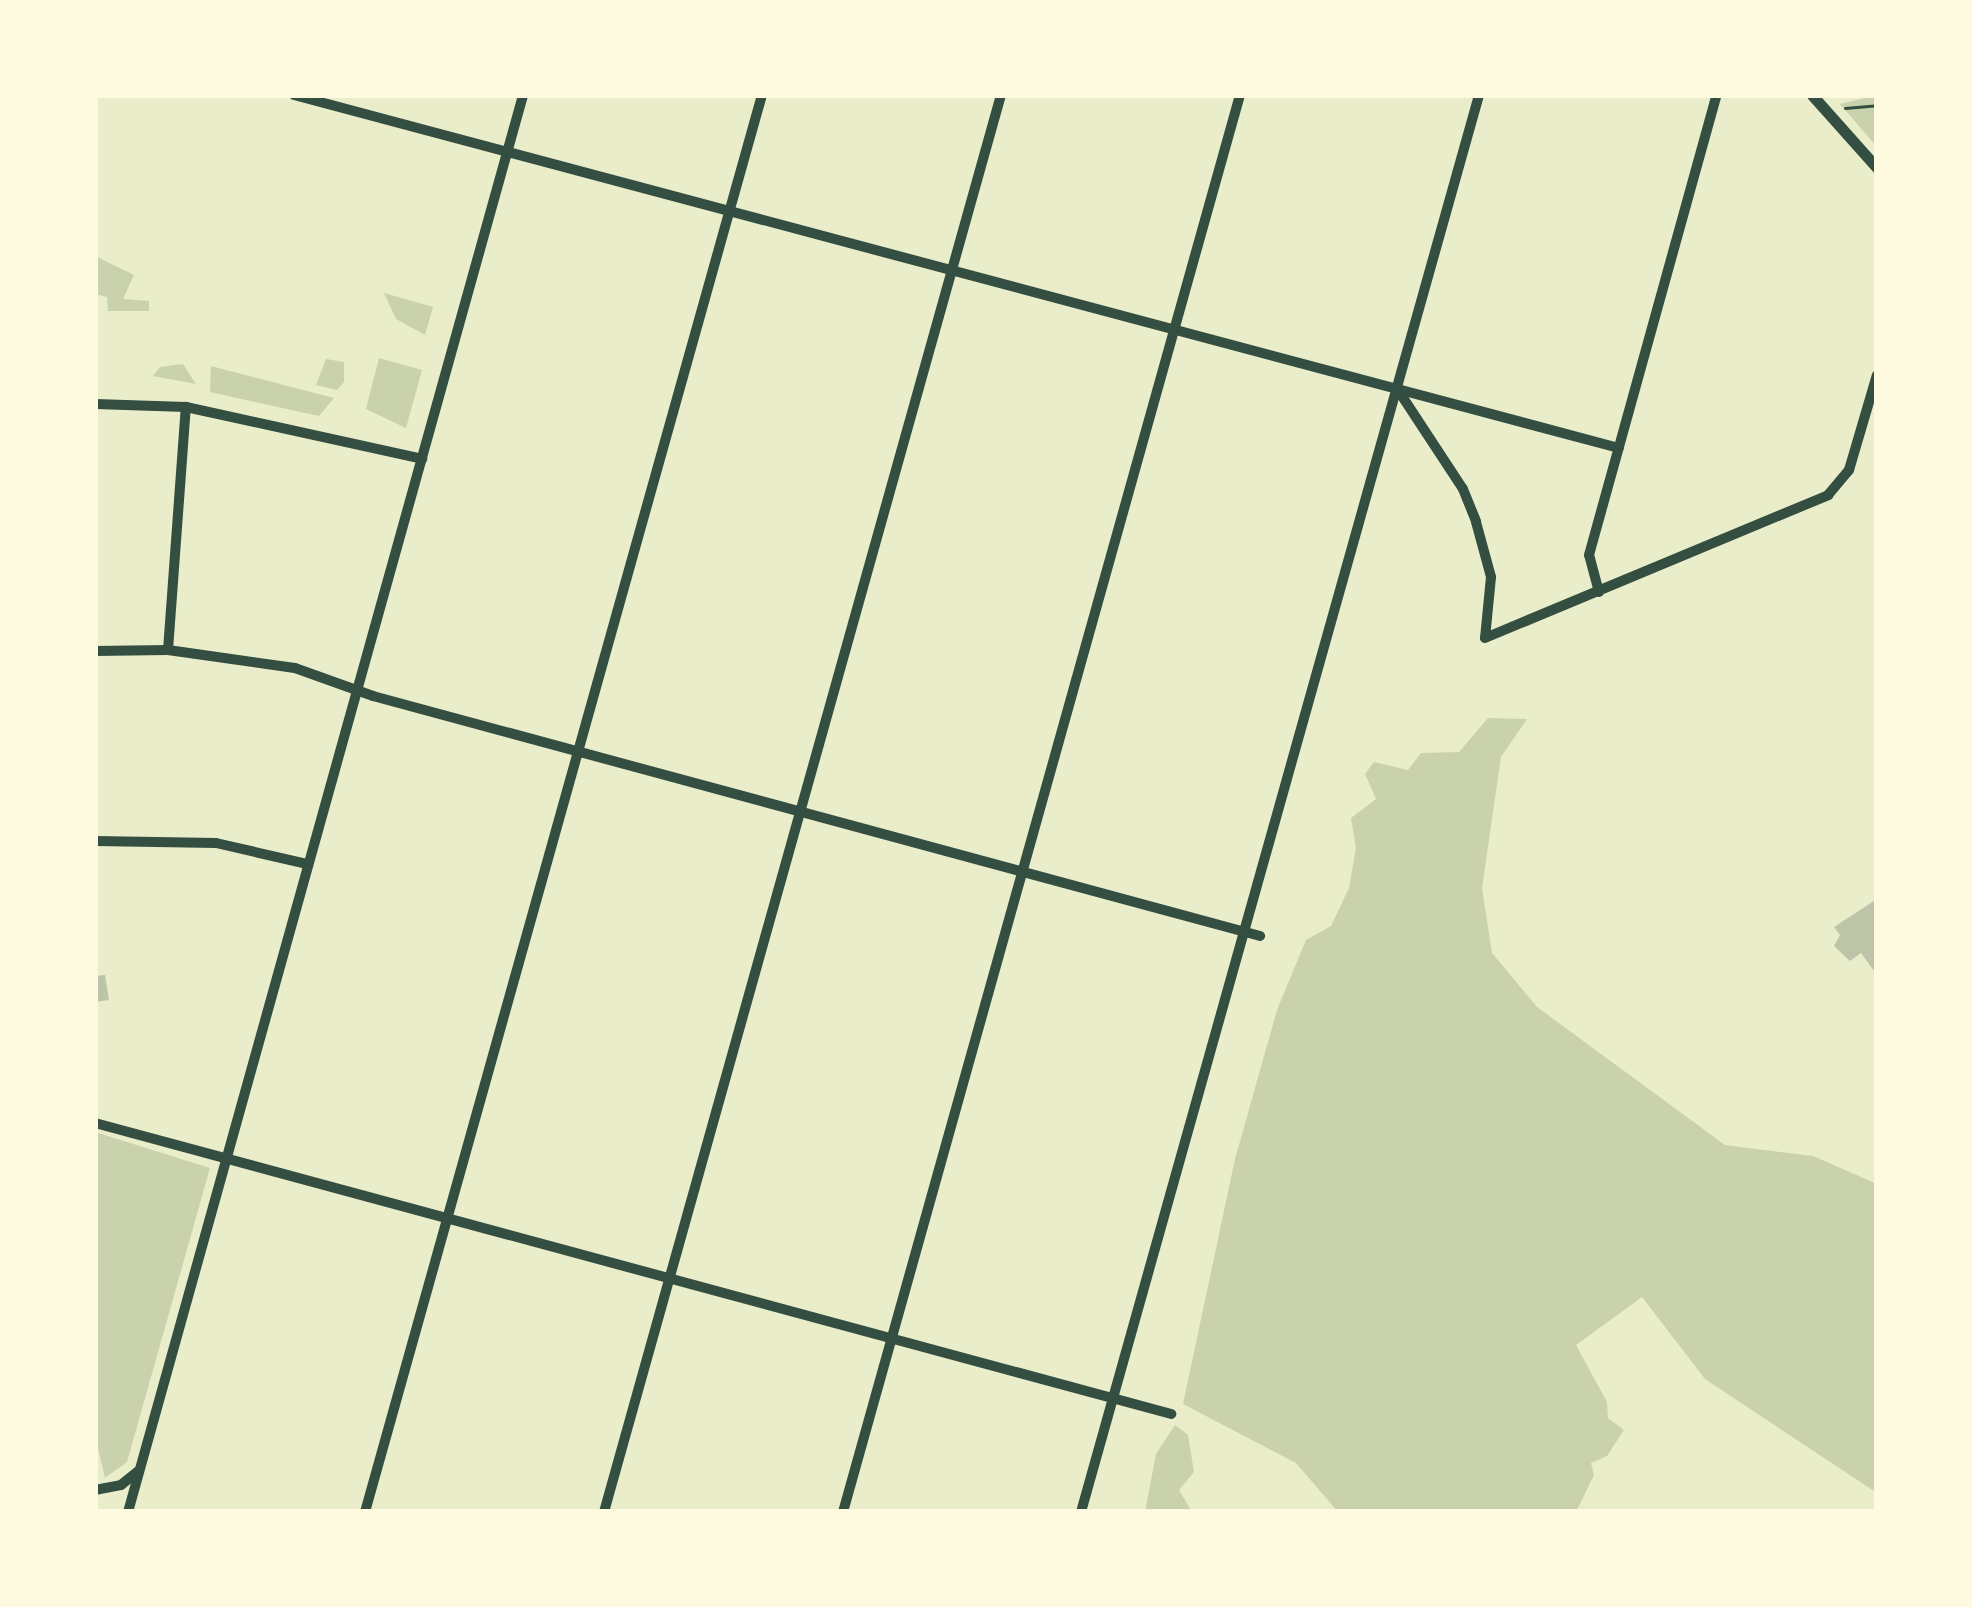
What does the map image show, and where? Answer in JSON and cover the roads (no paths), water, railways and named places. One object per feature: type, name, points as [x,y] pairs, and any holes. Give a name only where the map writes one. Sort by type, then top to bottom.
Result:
[{"type":"street","points":[[294,95],[1618,448]]},
{"type":"street","points":[[128,1512],[524,95]]},
{"type":"street","points":[[365,1512],[762,95]]},
{"type":"street","points":[[604,1512],[1001,95]]},
{"type":"street","points":[[843,1512],[1240,95]]},
{"type":"street","points":[[1081,1512],[1479,95]]},
{"type":"street","points":[[1599,592],[1589,555],[1717,95]]},
{"type":"street","points":[[1812,95],[1877,168]]},
{"type":"street","points":[[1397,389],[1463,489],[1476,522],[1490,577],[1485,638],[1828,495],[1850,470],[1877,375]]},
{"type":"street","points":[[95,404],[186,407],[422,458]]},
{"type":"street","points":[[168,650],[186,407]]},
{"type":"street","points":[[95,651],[168,650],[295,668],[578,751],[1260,936]]},
{"type":"street","points":[[95,841],[216,843],[308,864]]},
{"type":"street","points":[[95,1123],[1172,1414]]},
{"type":"street","points":[[95,1490],[121,1485],[139,1471]]}]
